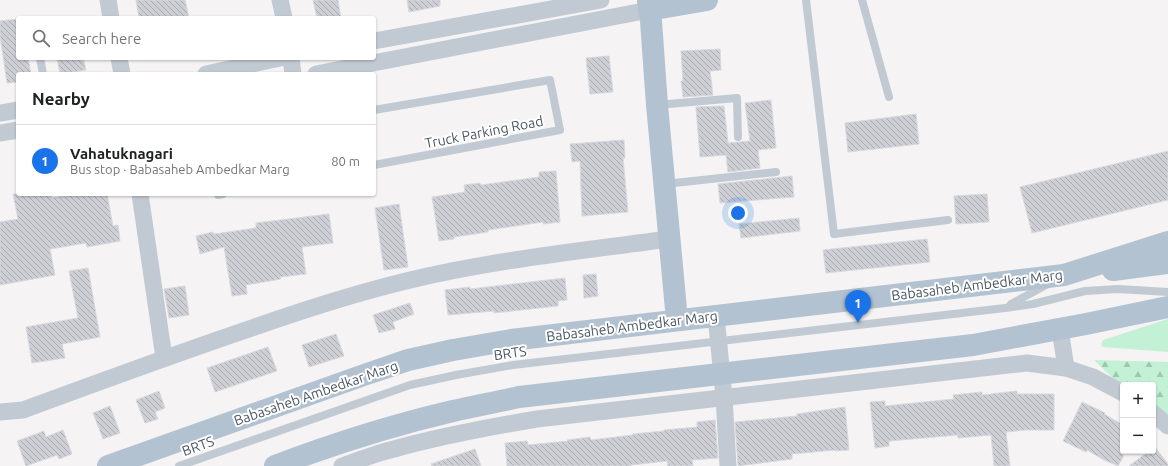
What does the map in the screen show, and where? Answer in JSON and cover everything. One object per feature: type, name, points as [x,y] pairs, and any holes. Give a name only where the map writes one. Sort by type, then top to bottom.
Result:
[{"type":"main road","points":[[677,320],[649,5],[707,0]]},
{"type":"main road","name":"Babasaheb Ambedkar Marg","points":[[108,466],[408,360],[453,350],[511,340],[1064,275],[1168,242]]},
{"type":"main road","points":[[1064,275],[1168,263]]},
{"type":"main road","points":[[287,464],[357,438],[402,425],[453,411],[519,397],[973,345],[1168,307]]},
{"type":"street","points":[[108,0],[111,16]]},
{"type":"street","points":[[280,0],[284,16]]},
{"type":"street","points":[[376,41],[601,0]]},
{"type":"street","points":[[325,72],[649,5]]},
{"type":"street","points":[[119,60],[122,72]]},
{"type":"street","points":[[215,72],[271,60]]},
{"type":"street","points":[[291,60],[293,72]]},
{"type":"street","points":[[0,113],[16,110]]},
{"type":"street","points":[[0,133],[16,130]]},
{"type":"street","points":[[140,196],[164,358]]},
{"type":"street","points":[[0,412],[23,410],[164,358],[345,297],[407,280],[474,266],[669,239]]},
{"type":"street","points":[[716,316],[724,397],[728,466]]},
{"type":"street","points":[[1060,329],[1066,368]]},
{"type":"street","points":[[342,466],[393,449],[487,428],[536,419],[1027,363],[1066,368],[1093,377],[1120,391]]},
{"type":"street","points":[[1156,416],[1168,426]]},
{"type":"lane","points":[[806,0],[834,234],[948,220]]},
{"type":"lane","points":[[862,0],[889,97]]},
{"type":"lane","points":[[40,60],[43,72]]},
{"type":"lane","name":"Truck Parking Road","points":[[376,110],[550,80],[560,130],[376,165]]},
{"type":"lane","points":[[657,105],[737,98],[738,137]]},
{"type":"lane","points":[[664,184],[776,172]]},
{"type":"lane","name":"BRTS","points":[[179,466],[367,399],[410,385],[456,375],[513,365],[1005,308],[1064,275]]},
{"type":"lane","points":[[1005,308],[1033,304],[1085,291],[1118,289],[1168,292]]},
{"type":"green space","points":[[1168,319],[1168,352],[1103,347],[1101,345],[1103,340]]},
{"type":"green space","points":[[1094,360],[1168,362],[1168,432],[1156,421],[1156,382],[1120,382],[1120,385]]},
{"type":"building","points":[[136,0],[185,0],[189,16],[139,16]]},
{"type":"building","points":[[313,0],[338,0],[341,16],[317,16]]},
{"type":"building","points":[[407,0],[440,0],[440,6],[409,12]]},
{"type":"building","points":[[16,19],[16,60],[28,60],[31,72],[16,72],[16,82],[7,83],[0,36],[0,21]]},
{"type":"building","points":[[720,49],[721,70],[710,71],[713,95],[683,97],[681,81],[683,81],[681,51]]},
{"type":"building","points":[[609,56],[613,92],[590,94],[586,58]]},
{"type":"building","points":[[57,60],[84,60],[86,70],[60,72]]},
{"type":"building","points":[[771,100],[776,148],[758,150],[760,168],[728,172],[726,155],[700,157],[696,107],[724,106],[728,143],[750,141],[745,103]]},
{"type":"building","points":[[916,114],[919,144],[848,152],[845,123]]},
{"type":"building","points":[[624,140],[625,158],[623,158],[628,212],[582,216],[580,161],[572,162],[570,144]]},
{"type":"building","points":[[1168,151],[1168,200],[1032,233],[1020,187]]},
{"type":"building","points":[[556,171],[560,222],[543,224],[543,222],[488,230],[488,232],[454,237],[454,239],[439,241],[432,197],[465,192],[464,185],[480,183],[481,185],[539,177],[539,172]]},
{"type":"building","points":[[792,176],[794,197],[720,203],[718,184]]},
{"type":"building","points":[[13,194],[16,194],[16,196],[52,196],[52,198],[64,196],[107,196],[113,226],[118,225],[120,241],[87,247],[86,243],[50,249],[55,275],[0,285],[0,222],[18,219]]},
{"type":"building","points":[[987,194],[989,222],[956,224],[954,196]]},
{"type":"building","points":[[399,204],[408,267],[384,270],[375,208]]},
{"type":"building","points":[[329,214],[333,243],[302,247],[306,274],[280,277],[281,279],[246,285],[247,294],[232,296],[224,247],[200,254],[196,236],[213,232],[214,234],[256,228],[256,223]]},
{"type":"building","points":[[799,218],[800,231],[741,238],[739,224]]},
{"type":"building","points":[[927,239],[930,262],[826,273],[823,250]]},
{"type":"building","points":[[88,268],[100,337],[62,344],[65,358],[32,363],[26,327],[78,318],[69,271]]},
{"type":"building","points":[[596,274],[598,296],[584,298],[583,275]]},
{"type":"building","points":[[565,278],[567,300],[558,301],[558,306],[494,313],[494,311],[448,315],[445,290],[470,287],[470,289]]},
{"type":"building","points":[[185,286],[189,315],[169,318],[164,289]]},
{"type":"building","points":[[410,303],[414,314],[393,322],[395,329],[379,333],[373,315]]},
{"type":"building","points":[[336,334],[344,356],[309,367],[302,345]]},
{"type":"building","points":[[268,347],[277,371],[215,392],[207,368]]},
{"type":"building","points":[[159,391],[165,408],[155,412],[158,419],[145,423],[136,400]]},
{"type":"building","points":[[1017,391],[1017,394],[1054,394],[1054,430],[1006,432],[1010,466],[994,466],[991,435],[958,438],[958,435],[889,441],[889,446],[875,448],[870,402],[885,401],[885,406],[954,399],[953,395],[982,392],[982,395]]},
{"type":"building","points":[[1082,402],[1105,413],[1104,414],[1120,423],[1120,454],[1123,454],[1123,457],[1118,466],[1087,450],[1086,452],[1063,441]]},
{"type":"building","points":[[110,406],[120,433],[103,439],[93,413]]},
{"type":"building","points":[[845,407],[849,450],[792,454],[792,459],[738,466],[735,422],[797,416],[797,414]]},
{"type":"building","points":[[715,420],[718,458],[692,460],[693,466],[668,466],[667,461],[631,466],[507,466],[505,443],[527,441],[528,445],[590,437],[591,440],[697,427],[697,422]]},
{"type":"building","points":[[63,430],[72,454],[59,459],[57,455],[26,466],[17,441],[44,431],[46,437]]},
{"type":"building","points":[[1156,448],[1168,464],[1168,466],[1129,466],[1145,454],[1156,454]]},
{"type":"building","points":[[475,449],[481,466],[432,466],[431,464]]},
{"type":"place","name":"Vahatuknagari","points":[[858,323]]}]
